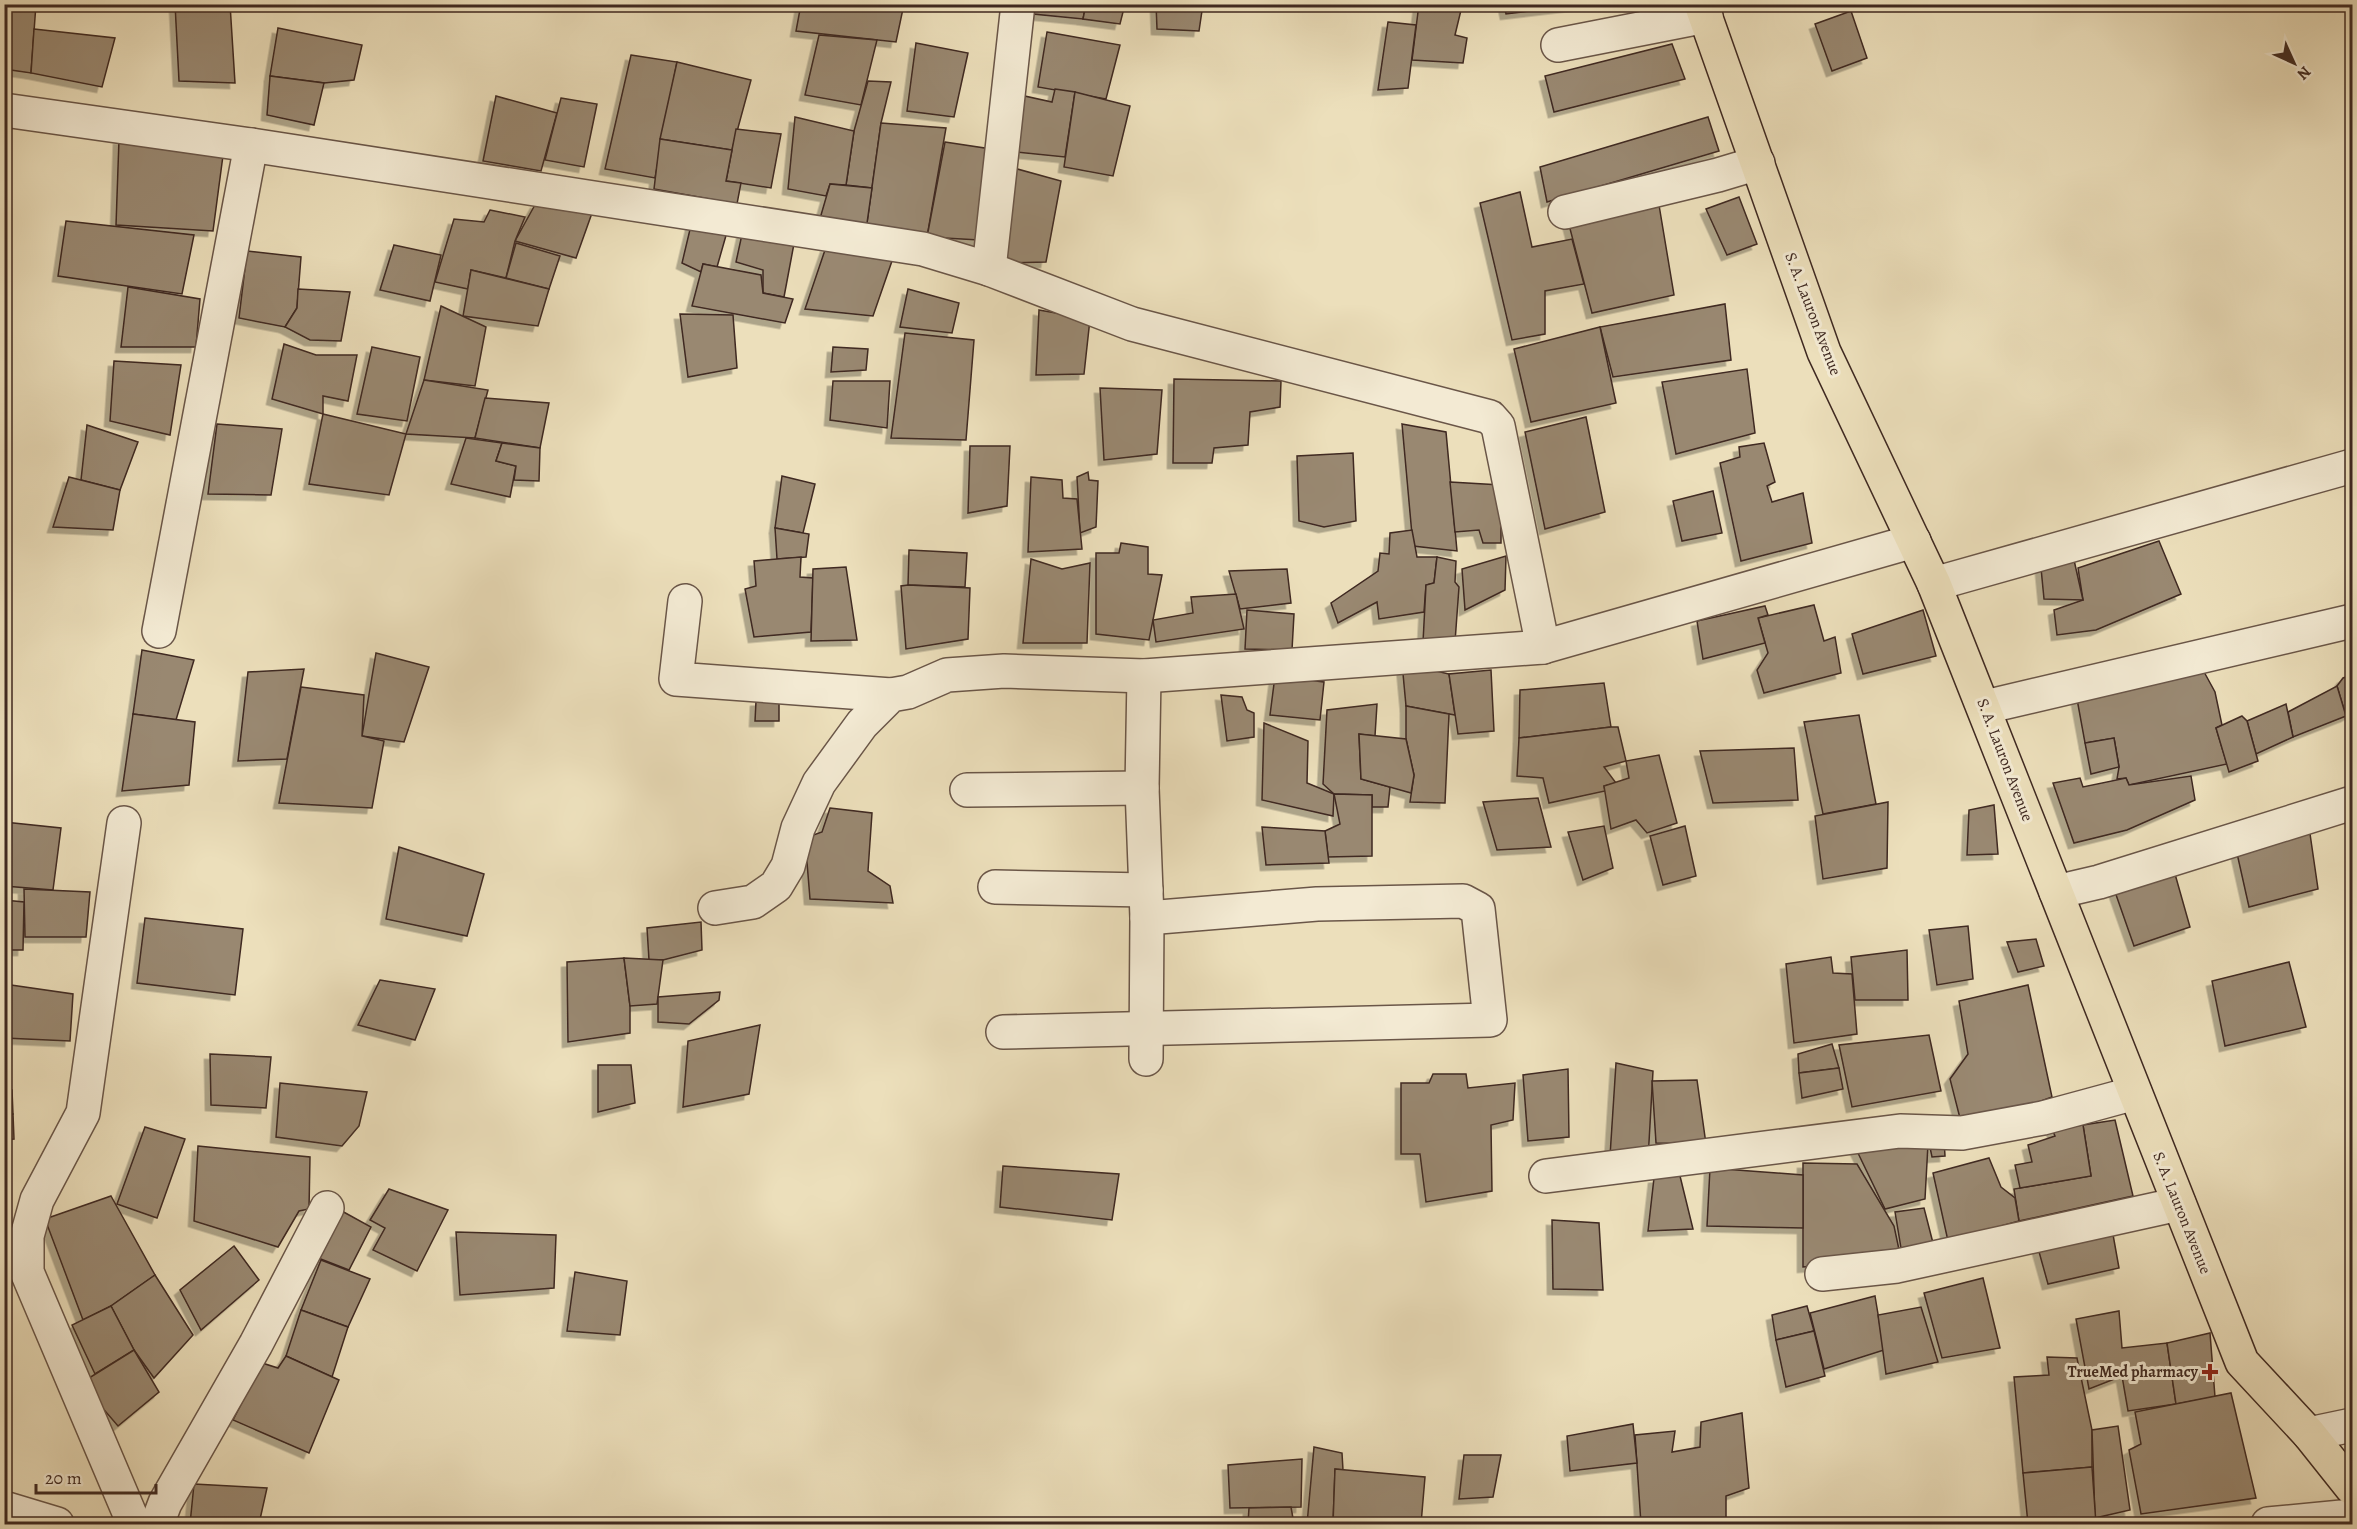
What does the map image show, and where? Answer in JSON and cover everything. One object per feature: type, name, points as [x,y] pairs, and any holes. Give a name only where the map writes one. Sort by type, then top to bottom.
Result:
[{"type":"highway","name":"S. A. Lauron Avenue","points":[[1704,10],[1824,352],[1934,584],[2242,1362],[2309,1434],[2352,1488]]},
{"type":"street","points":[[989,268],[1018,4]]},
{"type":"street","points":[[1558,45],[1704,10]]},
{"type":"street","points":[[4,110],[252,145],[923,249],[989,268],[1132,324],[1490,417],[1498,426],[1543,646]]},
{"type":"street","points":[[159,631],[252,145]]},
{"type":"street","points":[[1565,212],[1758,163]]},
{"type":"street","points":[[1934,584],[2352,466]]},
{"type":"street","points":[[685,601],[676,680],[891,695],[916,689],[947,675],[1004,671],[1144,676],[1543,646],[1914,541]]},
{"type":"street","points":[[1984,707],[2352,621]]},
{"type":"street","points":[[1144,676],[1142,788],[1148,1027],[1146,1059]]},
{"type":"street","points":[[715,908],[753,902],[782,879],[802,819],[819,783],[862,724],[891,695]]},
{"type":"street","points":[[967,790],[1142,788]]},
{"type":"street","points":[[2056,892],[2099,882],[2352,803]]},
{"type":"street","points":[[124,823],[83,1113],[37,1200],[27,1236],[27,1272],[134,1524]]},
{"type":"street","points":[[995,887],[1146,904],[1462,901],[1478,909],[1490,1020],[1003,1032]]},
{"type":"street","points":[[1546,1176],[1899,1131],[1962,1133],[2043,1118],[2135,1093]]},
{"type":"street","points":[[1822,1274],[1897,1266],[2179,1204]]},
{"type":"street","points":[[157,1524],[165,1503],[256,1344],[327,1208]]},
{"type":"street","points":[[2309,1434],[2352,1425]]},
{"type":"street","points":[[4,1508],[57,1524]]},
{"type":"street","points":[[2268,1524],[2352,1516]]},
{"type":"building","points":[[4,4],[36,4],[31,73],[4,69]]},
{"type":"building","points":[[175,4],[230,4],[235,83],[179,81]]},
{"type":"building","points":[[801,4],[904,4],[896,42],[796,31]]},
{"type":"building","points":[[1034,4],[1086,4],[1083,19],[1033,14]]},
{"type":"building","points":[[1086,4],[1125,4],[1120,24],[1083,19]]},
{"type":"building","points":[[1156,4],[1203,4],[1199,31],[1157,29]]},
{"type":"building","points":[[1419,4],[1462,6],[1455,35],[1467,38],[1463,63],[1412,60]]},
{"type":"building","points":[[1504,4],[1589,4],[1506,14]]},
{"type":"building","points":[[1851,11],[1867,58],[1832,71],[1815,24]]},
{"type":"building","points":[[1388,22],[1416,25],[1408,88],[1378,90]]},
{"type":"building","points":[[278,28],[362,45],[354,80],[324,83],[270,76]]},
{"type":"building","points":[[34,29],[115,38],[102,87],[31,73]]},
{"type":"building","points":[[1047,32],[1120,45],[1106,99],[1038,87]]},
{"type":"building","points":[[819,35],[877,40],[861,105],[805,95]]},
{"type":"building","points":[[916,43],[968,53],[954,117],[907,111]]},
{"type":"building","points":[[1672,44],[1685,79],[1554,112],[1545,76]]},
{"type":"building","points":[[631,55],[677,62],[655,178],[605,169]]},
{"type":"building","points":[[677,62],[751,80],[732,150],[660,139]]},
{"type":"building","points":[[270,76],[324,83],[314,125],[267,115]]},
{"type":"building","points":[[868,81],[891,82],[881,123],[872,188],[846,185],[854,131]]},
{"type":"building","points":[[1055,89],[1075,92],[1065,157],[1015,152],[1020,95],[1052,102]]},
{"type":"building","points":[[1075,92],[1130,106],[1113,176],[1064,167]]},
{"type":"building","points":[[496,96],[557,113],[541,171],[483,161]]},
{"type":"building","points":[[561,98],[597,104],[584,167],[545,160]]},
{"type":"building","points":[[795,117],[854,131],[846,185],[830,184],[826,196],[788,189]]},
{"type":"building","points":[[1708,117],[1719,151],[1547,202],[1540,167]]},
{"type":"building","points":[[881,123],[946,128],[927,237],[866,230]]},
{"type":"building","points":[[736,129],[781,134],[771,188],[726,181]]},
{"type":"building","points":[[119,139],[224,148],[213,231],[116,225]]},
{"type":"building","points":[[660,139],[732,150],[726,181],[741,183],[737,204],[654,189]]},
{"type":"building","points":[[945,142],[991,149],[979,240],[927,237]]},
{"type":"building","points":[[1010,167],[1061,181],[1046,262],[999,263]]},
{"type":"building","points":[[830,184],[872,188],[866,230],[819,222]]},
{"type":"building","points":[[1520,192],[1532,247],[1572,239],[1584,284],[1545,291],[1545,334],[1512,340],[1480,203]]},
{"type":"building","points":[[1739,197],[1757,244],[1727,255],[1706,209]]},
{"type":"building","points":[[1658,199],[1674,295],[1592,313],[1568,221]]},
{"type":"building","points":[[536,203],[592,213],[576,258],[515,241]]},
{"type":"building","points":[[490,210],[525,217],[515,241],[506,278],[471,270],[468,289],[435,282],[454,219],[484,222]]},
{"type":"building","points":[[66,221],[194,235],[182,294],[58,276]]},
{"type":"building","points":[[692,221],[727,232],[717,267],[703,264],[701,272],[682,263]]},
{"type":"building","points":[[744,225],[796,233],[784,297],[763,293],[763,270],[736,262]]},
{"type":"building","points":[[516,243],[560,256],[549,289],[506,278]]},
{"type":"building","points":[[394,245],[441,255],[430,301],[380,290]]},
{"type":"building","points":[[826,247],[893,258],[873,316],[805,309]]},
{"type":"building","points":[[247,251],[301,257],[297,308],[285,327],[239,318]]},
{"type":"building","points":[[703,264],[761,275],[763,293],[793,299],[785,323],[692,306]]},
{"type":"building","points":[[471,270],[549,289],[538,326],[463,316]]},
{"type":"building","points":[[128,287],[200,299],[196,347],[121,347]]},
{"type":"building","points":[[298,289],[350,292],[341,341],[310,340],[285,327],[297,308]]},
{"type":"building","points":[[908,289],[959,303],[952,333],[900,327]]},
{"type":"building","points":[[1725,304],[1731,360],[1613,377],[1600,327]]},
{"type":"building","points":[[441,306],[486,327],[475,386],[424,380]]},
{"type":"building","points":[[1039,310],[1090,319],[1084,374],[1036,375]]},
{"type":"building","points":[[680,314],[733,315],[737,368],[688,377]]},
{"type":"building","points":[[1600,327],[1616,403],[1531,422],[1514,349]]},
{"type":"building","points":[[905,333],[974,340],[966,440],[891,438]]},
{"type":"building","points":[[284,344],[316,355],[357,355],[348,401],[323,396],[323,414],[272,399]]},
{"type":"building","points":[[372,347],[420,357],[407,421],[357,414]]},
{"type":"building","points":[[833,347],[868,349],[866,370],[831,372]]},
{"type":"building","points":[[114,361],[181,365],[170,435],[110,421]]},
{"type":"building","points":[[1747,369],[1755,433],[1676,454],[1662,382]]},
{"type":"building","points":[[1174,379],[1281,381],[1280,407],[1250,412],[1248,445],[1214,448],[1212,463],[1173,463]]},
{"type":"building","points":[[424,380],[488,390],[475,438],[406,434]]},
{"type":"building","points":[[833,381],[890,381],[887,428],[830,420]]},
{"type":"building","points":[[1100,388],[1162,390],[1157,454],[1104,460]]},
{"type":"building","points":[[485,398],[549,403],[540,448],[475,438]]},
{"type":"building","points":[[323,414],[406,434],[389,495],[309,484]]},
{"type":"building","points":[[1586,417],[1605,512],[1545,529],[1525,432]]},
{"type":"building","points":[[217,424],[282,429],[271,495],[208,494]]},
{"type":"building","points":[[1402,424],[1446,432],[1457,551],[1413,546]]},
{"type":"building","points":[[87,425],[138,442],[120,490],[81,480]]},
{"type":"building","points":[[466,438],[502,443],[496,461],[516,466],[510,497],[451,484]]},
{"type":"building","points":[[502,443],[540,448],[539,481],[514,480],[516,466],[496,461]]},
{"type":"building","points":[[1764,443],[1775,482],[1767,486],[1772,502],[1803,493],[1812,543],[1741,561],[1720,463],[1740,457],[1739,447]]},
{"type":"building","points":[[970,446],[1010,446],[1007,506],[968,513]]},
{"type":"building","points":[[1353,453],[1356,521],[1324,527],[1299,521],[1297,456]]},
{"type":"building","points":[[1088,472],[1089,480],[1098,481],[1096,527],[1080,533],[1077,477]]},
{"type":"building","points":[[782,476],[815,484],[803,533],[775,528]]},
{"type":"building","points":[[69,477],[120,490],[113,530],[53,527]]},
{"type":"building","points":[[1031,477],[1062,480],[1063,498],[1077,499],[1082,549],[1028,552]]},
{"type":"building","points":[[1450,482],[1501,485],[1501,543],[1483,543],[1479,530],[1455,532]]},
{"type":"building","points":[[1713,491],[1722,533],[1682,541],[1673,501]]},
{"type":"building","points":[[775,528],[809,534],[806,557],[777,559]]},
{"type":"building","points":[[1412,530],[1417,557],[1437,557],[1434,583],[1426,585],[1424,612],[1379,619],[1377,602],[1338,623],[1331,603],[1378,571],[1380,553],[1389,554],[1390,533]]},
{"type":"building","points":[[2159,541],[2181,594],[2096,630],[2057,635],[2054,610],[2083,600],[2078,568]]},
{"type":"building","points":[[1121,543],[1148,547],[1148,574],[1162,575],[1149,640],[1096,634],[1096,553],[1119,553]]},
{"type":"building","points":[[909,550],[967,553],[965,587],[908,585]]},
{"type":"building","points":[[1506,556],[1505,590],[1465,610],[1462,569]]},
{"type":"building","points":[[801,557],[800,577],[813,578],[811,632],[754,637],[745,589],[756,586],[754,561]]},
{"type":"building","points":[[1437,557],[1456,561],[1455,582],[1459,587],[1455,642],[1423,642],[1426,585],[1434,583]]},
{"type":"building","points":[[1031,559],[1062,569],[1090,563],[1087,643],[1023,643]]},
{"type":"building","points":[[2074,560],[2083,600],[2044,599],[2041,568]]},
{"type":"building","points":[[846,567],[857,640],[811,641],[813,569]]},
{"type":"building","points":[[1287,569],[1291,603],[1240,609],[1229,571]]},
{"type":"building","points":[[901,586],[970,588],[968,639],[906,649]]},
{"type":"building","points":[[1236,594],[1244,629],[1156,642],[1153,620],[1193,613],[1191,597]]},
{"type":"building","points":[[1814,605],[1824,641],[1835,637],[1841,673],[1764,693],[1757,670],[1768,653],[1758,618]]},
{"type":"building","points":[[1765,606],[1768,615],[1758,618],[1765,643],[1703,659],[1697,621]]},
{"type":"building","points":[[1247,610],[1294,614],[1292,650],[1245,649]]},
{"type":"building","points":[[1923,610],[1936,656],[1863,674],[1852,634]]},
{"type":"building","points":[[142,650],[194,660],[176,720],[133,714]]},
{"type":"building","points":[[376,653],[429,667],[404,742],[362,736]]},
{"type":"building","points":[[1402,663],[1449,674],[1455,715],[1406,706]]},
{"type":"building","points":[[304,669],[287,759],[238,761],[248,672]]},
{"type":"building","points":[[1491,670],[1494,731],[1458,734],[1449,674]]},
{"type":"building","points":[[2203,670],[2215,692],[2222,725],[2216,728],[2227,764],[2129,785],[2126,778],[2117,779],[2119,767],[2114,738],[2085,743],[2077,699]]},
{"type":"building","points":[[2352,675],[2352,713],[2346,716],[2337,686],[2343,678]]},
{"type":"building","points":[[1275,676],[1324,682],[1320,720],[1270,715]]},
{"type":"building","points":[[1604,683],[1611,727],[1519,738],[1520,690]]},
{"type":"building","points":[[2337,686],[2346,716],[2293,737],[2288,712]]},
{"type":"building","points":[[301,687],[364,695],[362,736],[384,741],[372,808],[279,803]]},
{"type":"building","points":[[1221,695],[1242,697],[1247,710],[1254,713],[1254,737],[1227,741]]},
{"type":"building","points":[[779,700],[779,721],[755,721],[756,701]]},
{"type":"building","points":[[1377,704],[1375,736],[1359,734],[1361,779],[1390,787],[1388,807],[1372,807],[1372,795],[1334,794],[1323,784],[1327,710]]},
{"type":"building","points":[[2286,704],[2293,737],[2256,754],[2247,721]]},
{"type":"building","points":[[1406,706],[1449,714],[1445,803],[1410,802],[1414,775],[1406,739]]},
{"type":"building","points":[[133,714],[195,722],[189,785],[122,791]]},
{"type":"building","points":[[1859,715],[1876,804],[1823,814],[1804,722]]},
{"type":"building","points":[[2242,716],[2247,721],[2258,761],[2229,772],[2216,728]]},
{"type":"building","points":[[1264,723],[1308,741],[1307,783],[1334,794],[1333,816],[1262,800]]},
{"type":"building","points":[[1618,727],[1626,761],[1604,767],[1616,783],[1604,786],[1605,791],[1549,803],[1543,778],[1517,776],[1519,738]]},
{"type":"building","points":[[1359,734],[1406,739],[1414,775],[1411,793],[1361,779]]},
{"type":"building","points":[[2114,738],[2119,767],[2091,774],[2085,743]]},
{"type":"building","points":[[1794,748],[1798,800],[1713,803],[1700,751]]},
{"type":"building","points":[[1659,755],[1677,823],[1647,833],[1636,820],[1611,829],[1604,786],[1629,778],[1626,761]]},
{"type":"building","points":[[2191,776],[2195,800],[2127,830],[2074,843],[2053,783],[2080,778],[2083,787],[2126,778],[2129,785]]},
{"type":"building","points":[[1334,794],[1372,795],[1372,856],[1328,857],[1325,831],[1340,824]]},
{"type":"building","points":[[1538,798],[1551,847],[1497,850],[1483,802]]},
{"type":"building","points":[[1888,802],[1887,868],[1823,879],[1815,816]]},
{"type":"building","points":[[1994,805],[1998,854],[1967,855],[1969,810]]},
{"type":"building","points":[[830,808],[872,813],[868,871],[890,886],[893,903],[810,899],[805,838],[822,832]]},
{"type":"building","points":[[2308,820],[2318,889],[2249,907],[2236,849]]},
{"type":"building","points":[[4,822],[61,828],[53,890],[4,886]]},
{"type":"building","points":[[1604,826],[1613,868],[1583,880],[1568,832]]},
{"type":"building","points":[[1685,826],[1696,876],[1663,885],[1650,836]]},
{"type":"building","points":[[1262,827],[1325,831],[1329,863],[1266,865]]},
{"type":"building","points":[[399,847],[484,874],[467,936],[386,919]]},
{"type":"building","points":[[2175,874],[2190,927],[2134,946],[2114,889]]},
{"type":"building","points":[[24,889],[90,892],[86,937],[25,937]]},
{"type":"building","points":[[4,900],[24,902],[23,950],[4,950]]},
{"type":"building","points":[[145,918],[243,929],[235,995],[137,983]]},
{"type":"building","points":[[701,922],[702,950],[663,960],[649,960],[647,928]]},
{"type":"building","points":[[1968,926],[1973,979],[1937,985],[1929,930]]},
{"type":"building","points":[[2036,939],[2044,966],[2018,972],[2007,942]]},
{"type":"building","points":[[1907,950],[1908,1000],[1855,1000],[1851,957]]},
{"type":"building","points":[[1831,957],[1833,973],[1852,974],[1857,1034],[1794,1043],[1786,964]]},
{"type":"building","points":[[624,958],[630,1006],[630,1033],[568,1042],[567,962]]},
{"type":"building","points":[[624,958],[663,960],[657,1004],[630,1006]]},
{"type":"building","points":[[2289,962],[2306,1027],[2225,1046],[2212,981]]},
{"type":"building","points":[[380,980],[435,989],[415,1040],[358,1025]]},
{"type":"building","points":[[4,984],[73,994],[70,1041],[4,1038]]},
{"type":"building","points":[[2028,985],[2052,1097],[1963,1130],[1950,1079],[1968,1054],[1959,1001]]},
{"type":"building","points":[[720,992],[719,1000],[689,1024],[658,1022],[658,997]]},
{"type":"building","points":[[760,1025],[749,1094],[683,1107],[688,1041]]},
{"type":"building","points":[[1929,1035],[1941,1091],[1852,1107],[1839,1045]]},
{"type":"building","points":[[1832,1044],[1839,1068],[1799,1073],[1798,1054]]},
{"type":"building","points":[[210,1054],[271,1057],[266,1108],[211,1105]]},
{"type":"building","points":[[1616,1063],[1653,1071],[1648,1160],[1610,1156]]},
{"type":"building","points":[[598,1065],[631,1065],[635,1103],[598,1112]]},
{"type":"building","points":[[1839,1068],[1843,1089],[1802,1098],[1799,1073]]},
{"type":"building","points":[[1568,1069],[1569,1137],[1528,1141],[1523,1075]]},
{"type":"building","points":[[1433,1074],[1466,1074],[1468,1088],[1515,1083],[1513,1120],[1491,1125],[1492,1191],[1426,1202],[1420,1154],[1401,1154],[1401,1083],[1429,1083]]},
{"type":"building","points":[[1697,1080],[1706,1144],[1656,1143],[1652,1081]]},
{"type":"building","points":[[280,1083],[367,1092],[359,1126],[342,1146],[276,1137]]},
{"type":"building","points":[[4,1090],[12,1090],[13,1114],[4,1115]]},
{"type":"building","points":[[13,1114],[14,1139],[4,1140],[4,1115]]},
{"type":"building","points":[[2115,1120],[2133,1196],[2019,1221],[2014,1189],[2091,1176],[2083,1125]]},
{"type":"building","points":[[2083,1125],[2091,1176],[2020,1188],[2015,1165],[2032,1162],[2028,1145],[2055,1136],[2052,1129]]},
{"type":"building","points":[[145,1127],[185,1139],[157,1218],[117,1204]]},
{"type":"building","points":[[1928,1138],[1944,1139],[1945,1156],[1932,1157]]},
{"type":"building","points":[[1928,1144],[1925,1199],[1885,1209],[1856,1149]]},
{"type":"building","points":[[198,1146],[310,1157],[309,1209],[299,1211],[278,1247],[194,1221]]},
{"type":"building","points":[[1989,1158],[2001,1187],[2015,1198],[2019,1221],[1948,1241],[1933,1173]]},
{"type":"building","points":[[1803,1163],[1857,1164],[1894,1226],[1901,1259],[1803,1267]]},
{"type":"building","points":[[1003,1166],[1119,1174],[1112,1220],[1000,1207]]},
{"type":"building","points":[[1710,1168],[1803,1175],[1803,1228],[1707,1226]]},
{"type":"building","points":[[1680,1176],[1693,1229],[1648,1231],[1654,1178]]},
{"type":"building","points":[[389,1189],[448,1210],[417,1271],[373,1250],[385,1228],[370,1220]]},
{"type":"building","points":[[111,1196],[155,1275],[111,1306],[83,1320],[45,1219]]},
{"type":"building","points":[[1924,1208],[1933,1243],[1901,1248],[1895,1212]]},
{"type":"building","points":[[340,1210],[371,1227],[349,1270],[313,1256]]},
{"type":"building","points":[[1552,1220],[1599,1223],[1603,1290],[1553,1289]]},
{"type":"building","points":[[2112,1229],[2119,1268],[2048,1284],[2036,1241]]},
{"type":"building","points":[[456,1232],[556,1235],[554,1288],[460,1295]]},
{"type":"building","points":[[234,1246],[259,1280],[201,1330],[180,1290]]},
{"type":"building","points":[[321,1260],[370,1279],[348,1327],[301,1310]]},
{"type":"building","points":[[575,1272],[627,1281],[620,1335],[567,1331]]},
{"type":"building","points":[[155,1275],[193,1335],[154,1378],[134,1350],[111,1306]]},
{"type":"building","points":[[1983,1278],[2000,1348],[1942,1358],[1924,1293]]},
{"type":"building","points":[[1875,1296],[1884,1350],[1824,1369],[1810,1313]]},
{"type":"building","points":[[111,1306],[134,1350],[95,1374],[72,1325]]},
{"type":"building","points":[[1807,1306],[1814,1331],[1776,1340],[1772,1315]]},
{"type":"building","points":[[1921,1307],[1938,1362],[1886,1374],[1878,1315]]},
{"type":"building","points":[[301,1310],[348,1327],[332,1377],[286,1356]]},
{"type":"building","points":[[2119,1311],[2122,1348],[2167,1343],[2176,1404],[2128,1411],[2122,1376],[2089,1389],[2076,1319]]},
{"type":"building","points":[[1814,1331],[1825,1376],[1786,1387],[1776,1340]]},
{"type":"building","points":[[2210,1333],[2215,1397],[2176,1404],[2167,1343]]},
{"type":"building","points":[[134,1350],[159,1392],[118,1426],[81,1383]]},
{"type":"building","points":[[286,1356],[339,1380],[309,1453],[233,1420],[262,1363],[278,1368]]},
{"type":"building","points":[[2047,1357],[2077,1358],[2092,1430],[2092,1467],[2023,1473],[2014,1377],[2049,1375]]},
{"type":"building","points":[[2231,1393],[2256,1498],[2141,1514],[2129,1450],[2141,1444],[2135,1412]]},
{"type":"building","points":[[1742,1413],[1749,1488],[1726,1496],[1726,1524],[1641,1524],[1635,1435],[1675,1431],[1672,1452],[1700,1447],[1701,1422]]},
{"type":"building","points":[[1633,1424],[1637,1463],[1570,1471],[1567,1436]]},
{"type":"building","points":[[2118,1426],[2130,1510],[2095,1518],[2092,1430]]},
{"type":"building","points":[[1314,1447],[1342,1453],[1343,1470],[1335,1469],[1333,1524],[1307,1524]]},
{"type":"building","points":[[1464,1455],[1501,1455],[1493,1497],[1459,1499]]},
{"type":"building","points":[[1302,1459],[1301,1507],[1230,1508],[1228,1465]]},
{"type":"building","points":[[2092,1467],[2096,1524],[2028,1524],[2023,1473]]},
{"type":"building","points":[[1335,1469],[1425,1477],[1421,1524],[1333,1524]]},
{"type":"building","points":[[194,1484],[267,1488],[259,1524],[190,1524]]},
{"type":"building","points":[[1291,1507],[1294,1524],[1226,1524],[1248,1523],[1249,1508]]},
{"type":"place","name":"TrueMed pharmacy","points":[[2210,1372]]}]
